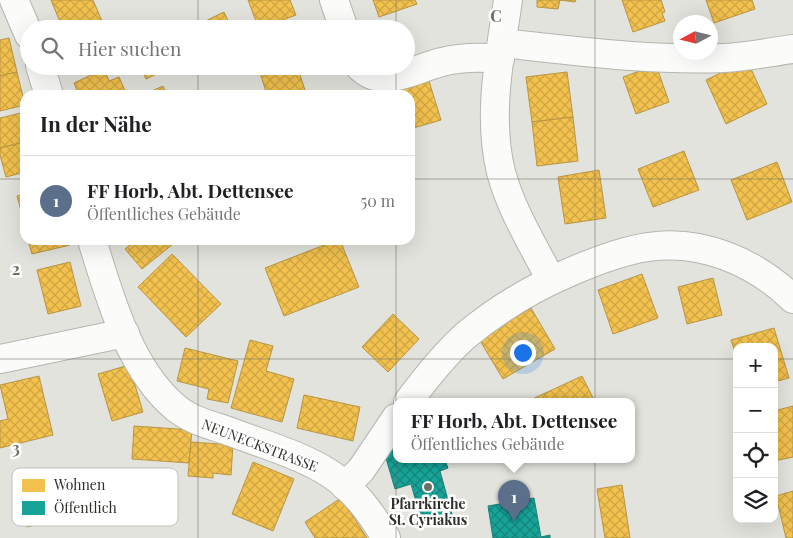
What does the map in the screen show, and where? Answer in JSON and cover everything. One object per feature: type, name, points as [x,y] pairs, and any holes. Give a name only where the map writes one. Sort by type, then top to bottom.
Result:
[{"type":"street","points":[[14,0],[23,20]]},
{"type":"street","points":[[334,0],[341,20]]},
{"type":"street","points":[[508,0],[496,101],[496,148],[501,172],[517,212],[551,280]]},
{"type":"street","points":[[415,70],[441,62],[501,51],[725,58],[793,49]]},
{"type":"street","points":[[43,75],[47,90]]},
{"type":"street","points":[[370,75],[388,78],[398,75]]},
{"type":"street","name":"NEUNECKSTRASSE","points":[[94,245],[125,333],[135,355],[160,393],[176,408],[208,426],[309,462],[329,473],[345,486],[370,512],[386,538]]},
{"type":"street","points":[[411,398],[444,357],[465,336],[520,297],[551,280],[579,268],[629,251],[649,247],[689,247],[726,255],[743,262],[778,285],[793,299]]},
{"type":"street","points":[[0,359],[125,333]]},
{"type":"street","points":[[345,486],[361,470],[393,422]]},
{"type":"building: Wohnen","points":[[51,0],[93,0],[102,20],[59,20]]},
{"type":"building: Wohnen","points":[[248,0],[290,0],[296,15],[283,20],[256,20]]},
{"type":"building: Wohnen","points":[[373,0],[415,0],[417,4],[379,17]]},
{"type":"building: Wohnen","points":[[537,0],[560,0],[558,9],[537,7]]},
{"type":"building: Wohnen","points":[[560,0],[576,0],[575,2]]},
{"type":"building: Wohnen","points":[[622,0],[661,0],[665,12],[662,13],[665,21],[633,32]]},
{"type":"building: Wohnen","points":[[706,0],[752,0],[755,9],[718,22],[718,15],[711,15]]},
{"type":"building: Wohnen","points":[[224,12],[228,20],[208,20]]},
{"type":"building: Wohnen","points":[[9,38],[17,72],[0,76],[0,40]]},
{"type":"building: Wohnen","points":[[747,60],[767,104],[726,124],[706,80]]},
{"type":"building: Wohnen","points":[[656,65],[669,102],[636,114],[623,77]]},
{"type":"building: Wohnen","points":[[17,72],[21,90],[20,106],[0,111],[0,76]]},
{"type":"building: Wohnen","points":[[567,72],[573,117],[532,122],[526,77]]},
{"type":"building: Wohnen","points":[[91,75],[106,75],[109,81],[119,77],[125,90],[77,90],[74,83]]},
{"type":"building: Wohnen","points":[[144,75],[155,75],[146,79]]},
{"type":"building: Wohnen","points":[[261,75],[300,75],[305,90],[265,90]]},
{"type":"building: Wohnen","points":[[429,81],[441,120],[415,128],[415,90],[399,90]]},
{"type":"building: Wohnen","points":[[163,86],[165,90],[154,90]]},
{"type":"building: Wohnen","points":[[20,113],[20,143],[0,148],[0,118]]},
{"type":"building: Wohnen","points":[[573,117],[578,161],[537,166],[532,122]]},
{"type":"building: Wohnen","points":[[20,143],[20,173],[6,177],[0,148]]},
{"type":"building: Wohnen","points":[[684,151],[699,190],[653,207],[638,169]]},
{"type":"building: Wohnen","points":[[777,162],[792,202],[747,220],[731,180]]},
{"type":"building: Wohnen","points":[[599,170],[606,218],[565,224],[558,177]]},
{"type":"building: Wohnen","points":[[20,195],[20,207],[17,196]]},
{"type":"building: Wohnen","points":[[29,245],[70,245],[32,254]]},
{"type":"building: Wohnen","points":[[130,245],[172,245],[142,269],[125,249]]},
{"type":"building: Wohnen","points":[[324,245],[342,245],[359,287],[284,316],[265,268]]},
{"type":"building: Wohnen","points":[[172,254],[221,304],[186,337],[138,287]]},
{"type":"building: Wohnen","points":[[70,262],[81,306],[48,314],[37,270]]},
{"type":"building: Wohnen","points":[[642,274],[658,318],[613,334],[598,290]]},
{"type":"building: Wohnen","points":[[713,278],[722,315],[687,324],[678,287]]},
{"type":"building: Wohnen","points":[[531,308],[555,349],[503,379],[479,339]]},
{"type":"building: Wohnen","points":[[393,314],[419,339],[388,372],[362,347]]},
{"type":"building: Wohnen","points":[[774,328],[789,378],[778,381],[778,343],[733,343],[733,346],[731,340]]},
{"type":"building: Wohnen","points":[[250,340],[273,346],[266,371],[294,379],[282,422],[231,408]]},
{"type":"building: Wohnen","points":[[185,348],[238,361],[228,403],[207,399],[209,389],[177,381]]},
{"type":"building: Wohnen","points":[[129,365],[143,412],[112,421],[98,374]]},
{"type":"building: Wohnen","points":[[39,376],[53,435],[0,448],[0,421],[8,419],[0,385]]},
{"type":"building: Wohnen","points":[[582,376],[593,398],[535,398]]},
{"type":"building: Wohnen","points":[[304,395],[360,407],[353,441],[297,428]]},
{"type":"building: Wohnen","points":[[793,406],[793,457],[778,460],[778,433],[778,410]]},
{"type":"building: Wohnen","points":[[134,426],[192,430],[189,463],[132,459]]},
{"type":"building: Wohnen","points":[[191,442],[233,445],[231,475],[213,473],[213,478],[188,476]]},
{"type":"building: Wohnen","points":[[253,462],[294,479],[273,531],[232,514]]},
{"type":"building: Wohnen","points":[[622,485],[630,538],[605,538],[597,489]]},
{"type":"building: Wohnen","points":[[793,491],[793,538],[786,538],[778,504],[778,495]]},
{"type":"building: Wohnen","points":[[341,498],[367,538],[315,538],[305,522]]},
{"type":"building: Öffentlich","name":"Pfarrkirche St. Cyriakus","points":[[393,445],[393,463],[446,463],[448,468],[440,471],[453,518],[423,526],[411,484],[395,489],[383,448]]},
{"type":"building: Öffentlich","points":[[534,498],[541,537],[550,535],[550,538],[493,538],[488,506]]},
{"type":"place","name":"Pfarrkirche St. Cyriakus","points":[[428,487]]},
{"type":"place","name":"FF Horb, Abt. Dettensee","points":[[514,521]]}]
